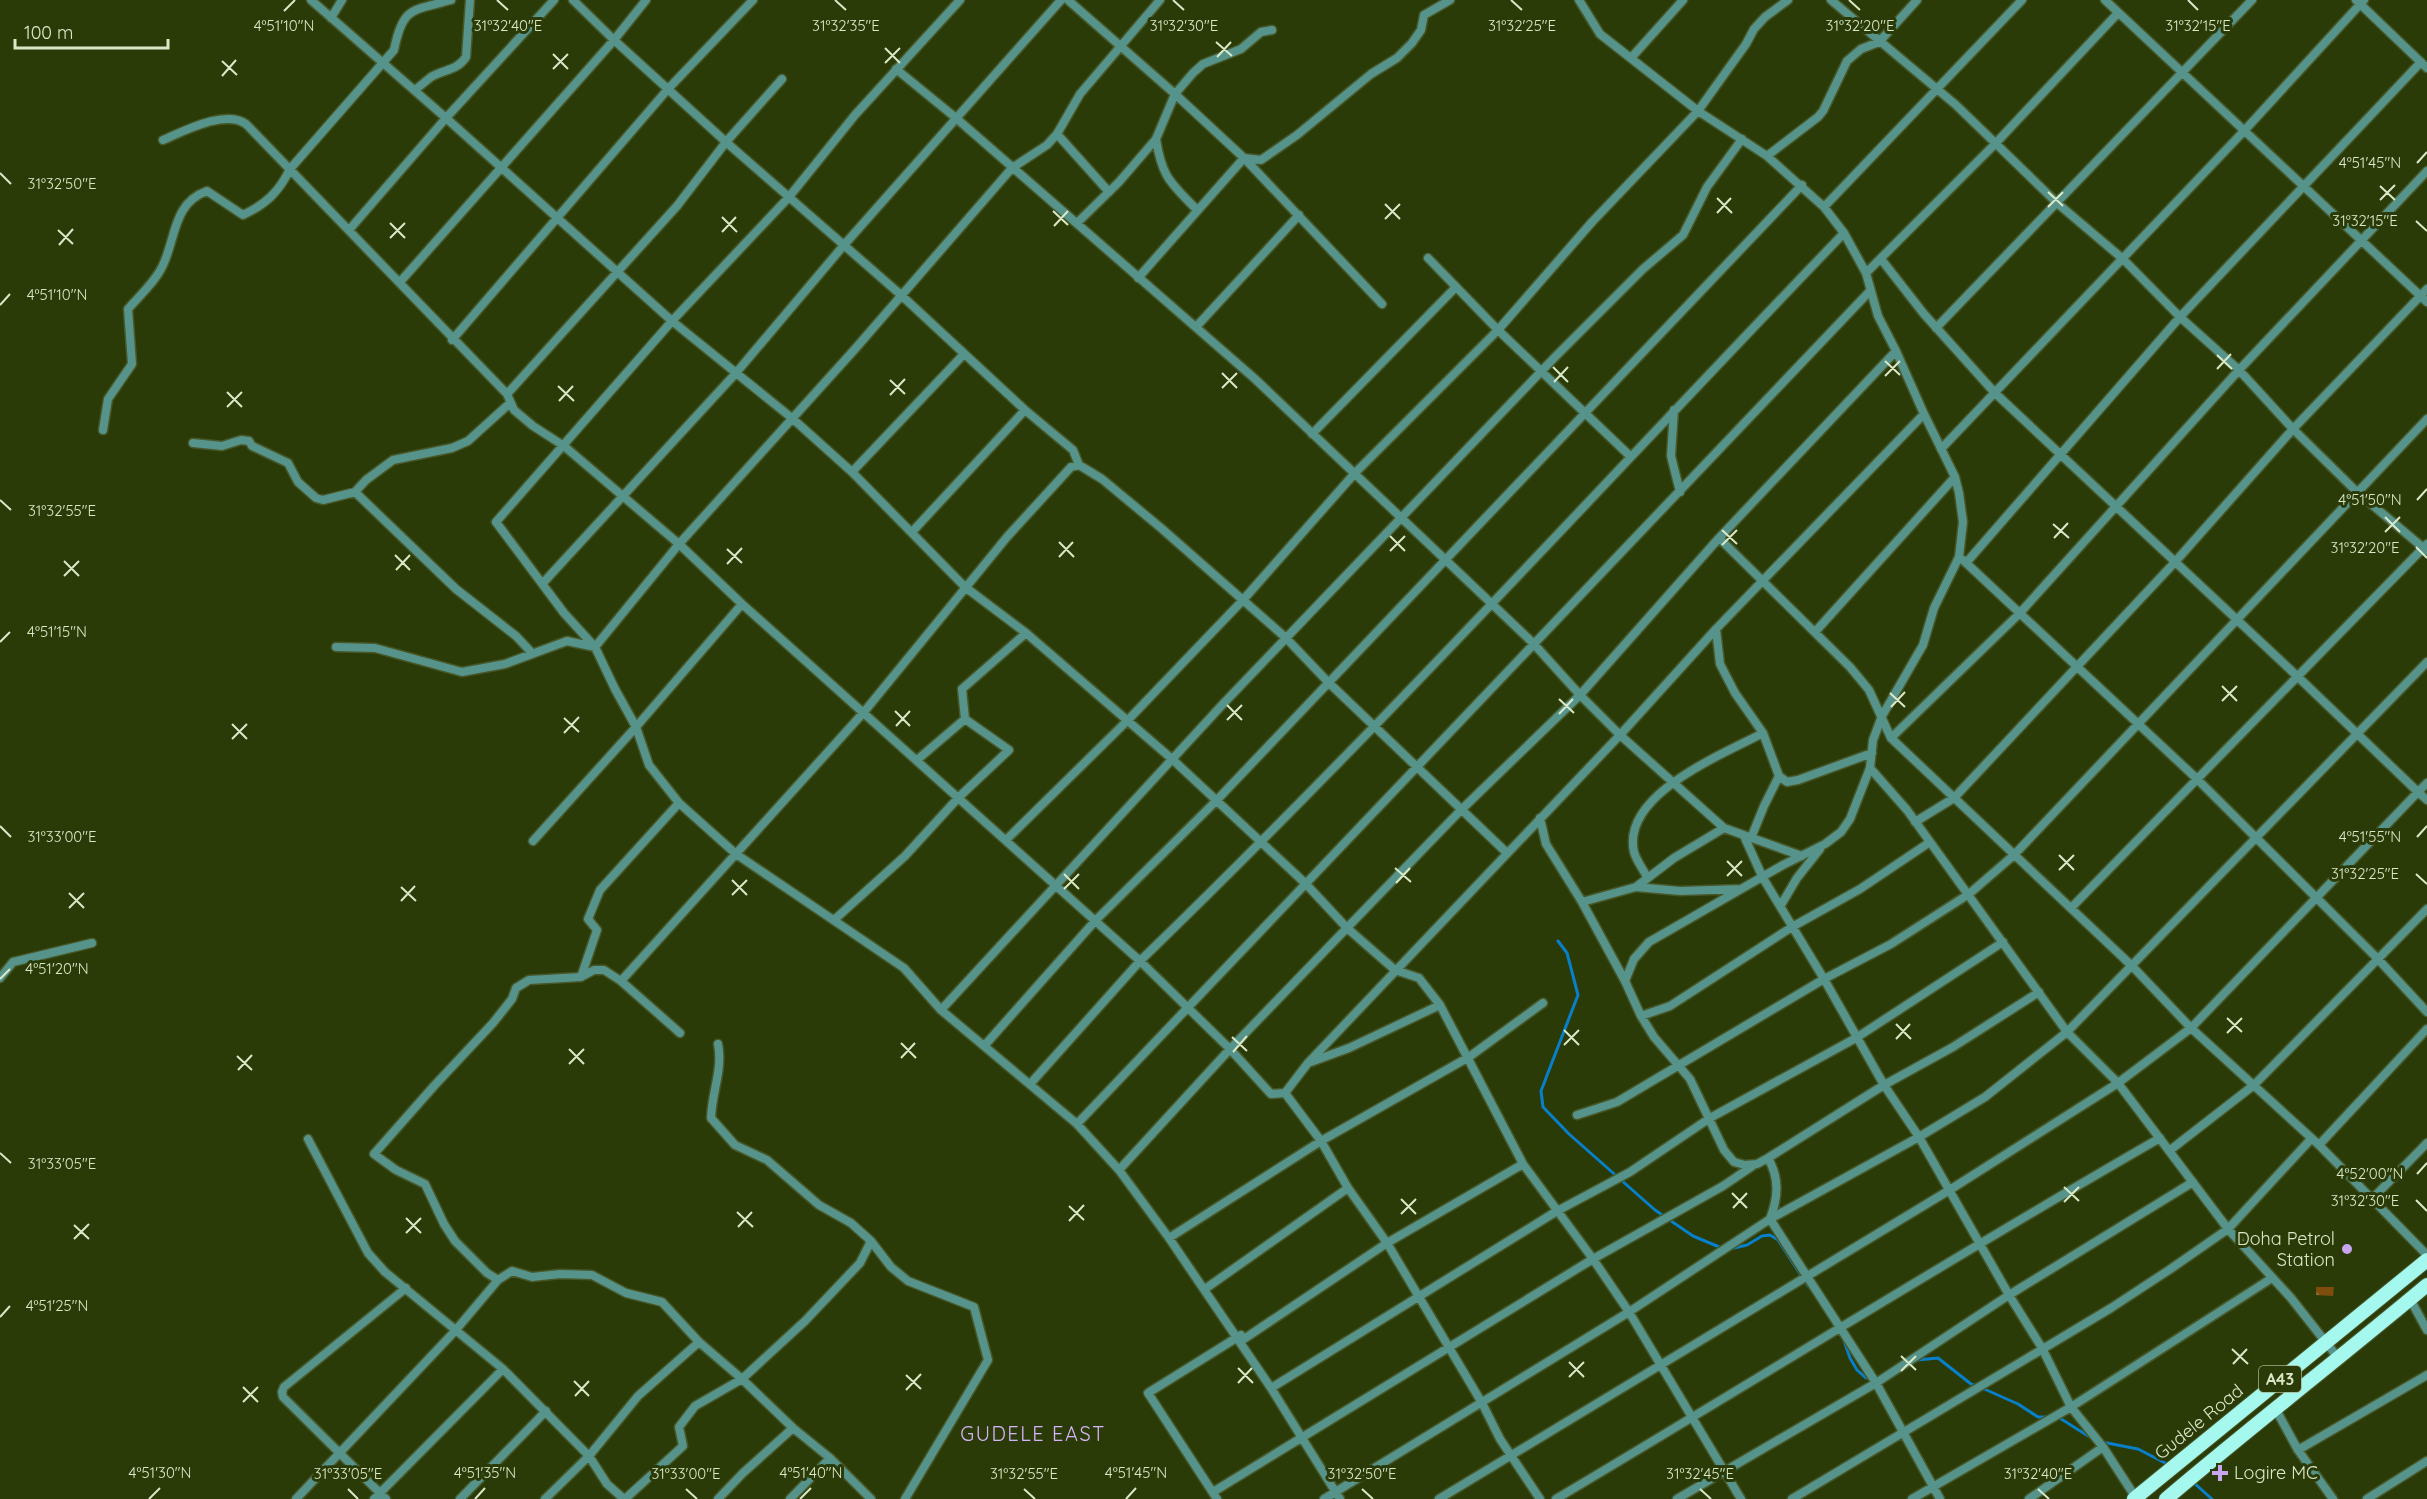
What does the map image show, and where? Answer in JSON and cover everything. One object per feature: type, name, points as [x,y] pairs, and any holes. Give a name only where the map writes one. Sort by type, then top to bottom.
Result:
[{"type":"highway","name":"Gudele Road","points":[[2135,1498],[2427,1258]]},
{"type":"highway","name":"Gudele Road","points":[[2166,1499],[2427,1285]]},
{"type":"street","points":[[312,0],[672,321],[793,419],[852,472],[965,587],[1026,633],[1172,759],[1305,883],[1347,928],[1395,970],[1419,978],[1440,1005],[1523,1164],[1629,1312],[1741,1499]]},
{"type":"street","points":[[331,18],[342,0]]},
{"type":"street","points":[[103,430],[108,399],[132,364],[128,309],[163,265],[174,228],[190,200],[207,191],[243,215],[259,207],[281,187],[290,169],[394,50],[398,30],[405,16],[416,9],[451,0]]},
{"type":"street","points":[[415,90],[432,76],[450,71],[461,64],[466,57],[470,0]]},
{"type":"street","points":[[349,230],[446,118],[554,0]]},
{"type":"street","points":[[573,0],[726,142],[844,244],[1025,410],[1073,450],[1079,465],[1102,479],[1161,528],[1286,638],[1328,682],[1507,854]]},
{"type":"street","points":[[400,282],[614,40],[646,0]]},
{"type":"street","points":[[452,340],[668,89],[753,0]]},
{"type":"street","points":[[960,0],[855,115],[789,197],[672,321],[496,522],[579,633],[595,647],[636,727],[649,765],[679,803],[736,854],[904,968],[941,1010],[1077,1124],[1119,1170],[1170,1238],[1241,1341],[1338,1496]]},
{"type":"street","points":[[543,583],[736,373],[844,244],[1061,0]]},
{"type":"street","points":[[1068,0],[1120,44],[1244,158],[1382,304]]},
{"type":"street","points":[[595,647],[679,544],[793,419],[1012,168],[1047,145],[1057,134],[1080,94],[1120,44],[1160,0]]},
{"type":"street","points":[[1244,158],[1261,160],[1297,135],[1371,74],[1397,58],[1421,30],[1424,15],[1450,0]]},
{"type":"street","points":[[1579,0],[1600,34],[1698,111],[1767,156],[1802,185],[1824,207],[1844,233],[1866,273],[1869,292],[1878,316],[1955,477],[1963,522],[1963,560],[2196,778],[2315,899],[2377,958],[2427,1012]]},
{"type":"street","points":[[1631,58],[1683,0]]},
{"type":"street","points":[[1006,840],[1128,720],[1243,600],[1355,473],[1498,330],[1592,222],[1698,111],[1746,44],[1754,29],[1765,17],[1788,0]]},
{"type":"street","points":[[1831,0],[1956,105],[2057,203],[2123,259],[2180,317],[2239,370],[2293,429],[2357,492],[2426,548],[2297,675],[2070,908]]},
{"type":"street","points":[[1767,156],[1823,111],[1847,61],[1854,53],[1879,42],[1917,0]]},
{"type":"street","points":[[1824,207],[1935,88],[2022,0]]},
{"type":"street","points":[[2105,0],[2427,302]]},
{"type":"street","points":[[1936,328],[2252,0]]},
{"type":"street","points":[[1625,981],[1634,958],[1649,942],[1825,844],[1841,832],[1850,819],[1870,768],[1873,740],[1882,716],[1923,645],[1934,609],[1963,560],[2061,454],[2180,317],[2303,187],[2424,65],[2360,1],[2244,131],[1941,449]]},
{"type":"street","points":[[1866,273],[1995,144],[2118,12]]},
{"type":"street","points":[[1077,223],[1156,139],[1175,94],[1203,64],[1241,49],[1261,32],[1272,30]]},
{"type":"street","points":[[896,69],[956,118],[1254,378],[1403,518],[1491,606],[1533,643],[1620,735],[1724,828],[1802,856]]},
{"type":"street","points":[[193,443],[222,446],[241,440],[249,441],[252,446],[288,463],[298,482],[316,498],[324,500],[355,492],[366,480],[393,460],[452,448],[468,441],[677,206],[726,142],[782,79]]},
{"type":"street","points":[[163,140],[201,124],[230,118],[240,119],[400,282],[508,398],[514,410],[533,426],[564,446],[679,544],[742,604],[1140,961],[1230,1049],[1271,1094],[1285,1093],[1308,1063],[1395,970],[1620,735],[1716,629],[1924,414]]},
{"type":"street","points":[[1057,134],[1108,192]]},
{"type":"street","points":[[1156,139],[1166,177],[1197,210]]},
{"type":"street","points":[[941,1010],[1172,759],[1554,358],[1643,269],[1683,235],[1707,187],[1742,139]]},
{"type":"street","points":[[1138,278],[1244,158]]},
{"type":"street","points":[[1891,738],[2019,614],[2239,370],[2427,171]]},
{"type":"street","points":[[985,1046],[1095,921],[1216,801],[1802,185]]},
{"type":"street","points":[[1196,327],[1299,215]]},
{"type":"street","points":[[1030,1083],[1140,961],[1261,844],[1373,725],[1491,606],[1674,410],[1844,233]]},
{"type":"street","points":[[1428,258],[1498,330],[1631,457]]},
{"type":"street","points":[[1881,260],[1936,328],[1995,393],[2297,675],[2427,800]]},
{"type":"street","points":[[1312,434],[1456,287]]},
{"type":"street","points":[[1915,822],[1954,798],[2175,561],[2293,429],[2427,289]]},
{"type":"street","points":[[1077,1124],[1869,292]]},
{"type":"street","points":[[1119,1170],[1230,1049],[1460,811],[1580,695],[1719,538],[1896,351]]},
{"type":"street","points":[[852,472],[964,354]]},
{"type":"street","points":[[912,532],[1025,410]]},
{"type":"street","points":[[1674,410],[1671,456],[1680,492]]},
{"type":"street","points":[[1577,1115],[1617,1102],[1824,979],[1891,944],[1969,894],[2014,855],[2427,419]]},
{"type":"street","points":[[621,981],[864,712],[965,587],[1071,467],[1079,465]]},
{"type":"street","points":[[1815,632],[1955,477]]},
{"type":"street","points":[[355,492],[456,589],[516,636],[532,653]]},
{"type":"street","points":[[1719,538],[1815,632],[1869,690],[1891,738],[2132,966],[2192,1028],[2319,1145],[2427,1258]]},
{"type":"street","points":[[533,841],[636,727],[742,604]]},
{"type":"street","points":[[1716,629],[1720,664],[1735,693],[1763,733],[1779,776],[1787,782],[1798,780],[1872,753]]},
{"type":"street","points":[[834,920],[905,856],[958,797],[1009,750],[965,718],[962,689],[1026,633]]},
{"type":"street","points":[[336,647],[375,648],[462,672],[505,664],[567,641],[595,647]]},
{"type":"street","points":[[1324,1499],[1338,1496],[1770,1220],[1985,1097],[2067,1032],[2427,662]]},
{"type":"street","points":[[917,760],[965,718]]},
{"type":"street","points":[[1647,877],[1635,853],[1634,836],[1640,817],[1673,781],[1763,733]]},
{"type":"street","points":[[1870,768],[1915,822],[1969,894],[2067,1032],[2118,1083],[2228,1229],[2291,1298],[2338,1359]]},
{"type":"street","points":[[1747,837],[1779,776]]},
{"type":"street","points":[[1440,1499],[1948,1191],[2118,1083],[2192,1028],[2427,783]]},
{"type":"street","points":[[581,977],[597,930],[588,919],[600,890],[679,803]]},
{"type":"street","points":[[1540,818],[1546,844],[1625,981],[1641,1016],[1654,1037],[1690,1079],[1724,1150],[1734,1162],[1745,1165],[1757,1164]]},
{"type":"street","points":[[1636,887],[1647,877],[1724,828]]},
{"type":"street","points":[[1747,837],[1763,878],[1824,979],[1884,1086],[1918,1137],[2042,1348],[2071,1407],[2103,1447],[2135,1498]]},
{"type":"street","points":[[1641,1016],[1670,1006],[1792,927],[1860,889],[1930,842]]},
{"type":"street","points":[[1780,905],[1797,878],[1825,844]]},
{"type":"street","points":[[1581,902],[1636,887],[1680,891],[1742,889]]},
{"type":"street","points":[[2169,1150],[2254,1085],[2427,909]]},
{"type":"street","points":[[0,978],[13,962],[92,942]]},
{"type":"street","points":[[1271,1388],[1558,1211],[1630,1172],[1710,1118],[1856,1038],[2003,942]]},
{"type":"street","points":[[498,1280],[487,1273],[455,1241],[444,1224],[425,1184],[396,1170],[374,1154],[493,1023],[512,999],[516,988],[529,980],[581,977],[594,970],[604,970],[621,981],[680,1033]]},
{"type":"street","points":[[1246,1332],[1148,1393],[1215,1496],[1302,1438],[1593,1259],[1723,1186],[1884,1086],[1953,1047],[2039,992]]},
{"type":"street","points":[[1170,1238],[1321,1142],[1469,1057],[1543,1003]]},
{"type":"street","points":[[1308,1063],[1349,1047],[1440,1005]]},
{"type":"street","points":[[2319,1145],[2427,1029]]},
{"type":"street","points":[[718,1044],[721,1062],[712,1098],[711,1118],[735,1145],[767,1160],[819,1205],[851,1223],[871,1241],[891,1267],[908,1281],[974,1306],[988,1360],[906,1499]]},
{"type":"street","points":[[1285,1093],[1321,1142],[1348,1188],[1387,1243],[1482,1403],[1500,1439],[1540,1499]]},
{"type":"street","points":[[1556,1499],[1693,1418],[1839,1326],[2160,1138]]},
{"type":"street","points":[[308,1139],[368,1253],[385,1272],[503,1369],[589,1456],[607,1484],[624,1499],[683,1446],[679,1427],[695,1406],[742,1378],[805,1321],[860,1263],[871,1241]]},
{"type":"street","points":[[1792,1499],[2137,1291],[2228,1229],[2312,1139]]},
{"type":"street","points":[[2372,1199],[2427,1143]]},
{"type":"street","points":[[1768,1158],[1774,1168],[1777,1186],[1777,1200],[1770,1220]]},
{"type":"street","points":[[1241,1341],[1387,1243],[1523,1164]]},
{"type":"street","points":[[1677,1499],[1876,1383],[2009,1295],[2193,1182]]},
{"type":"street","points":[[1205,1288],[1348,1188]]},
{"type":"street","points":[[1770,1220],[1876,1383],[1940,1499]]},
{"type":"street","points":[[296,1499],[455,1331],[498,1280],[512,1271],[532,1277],[560,1274],[592,1275],[626,1293],[662,1302],[699,1342],[742,1378],[793,1428],[831,1458],[871,1499]]},
{"type":"street","points":[[1912,1499],[2071,1407],[2272,1278]]},
{"type":"street","points":[[406,1288],[284,1387],[282,1392],[283,1397],[340,1452],[380,1497],[503,1369]]},
{"type":"street","points":[[2410,1299],[2427,1330]]},
{"type":"street","points":[[545,1499],[589,1456],[638,1396],[699,1342]]},
{"type":"street","points":[[2298,1450],[2427,1376]]},
{"type":"street","points":[[2275,1408],[2298,1450],[2333,1499]]},
{"type":"street","points":[[460,1499],[546,1411]]},
{"type":"street","points":[[718,1499],[793,1428]]},
{"type":"street","points":[[2029,1499],[2103,1447]]},
{"type":"street","points":[[790,1499],[831,1458]]},
{"type":"street","points":[[2367,1499],[2427,1461]]},
{"type":"green space","points":[[2316,1287],[2334,1287],[2333,1296],[2316,1295]]},
{"type":"waterway","points":[[1558,941],[1567,953],[1578,995],[1541,1091],[1543,1107],[1569,1134],[1655,1210],[1693,1236],[1724,1249]]},
{"type":"waterway","points":[[1730,1249],[1747,1245],[1762,1236],[1770,1235],[1778,1240],[1808,1286]]},
{"type":"waterway","points":[[1843,1338],[1857,1370],[1869,1378]]},
{"type":"waterway","points":[[1917,1360],[1938,1358],[1976,1386]]},
{"type":"waterway","points":[[1982,1388],[2018,1404],[2038,1417],[2049,1417]]},
{"type":"waterway","points":[[2058,1417],[2093,1439]]},
{"type":"waterway","points":[[2102,1442],[2138,1449],[2169,1465]]},
{"type":"waterway","points":[[2194,1483],[2212,1499]]},
{"type":"place","name":"Doha Petrol Station","points":[[2347,1249]]},
{"type":"place","name":"Logire MC","points":[[2220,1473]]},
{"type":"district","name":"GUDELE EAST","points":[[1033,1434]]}]
